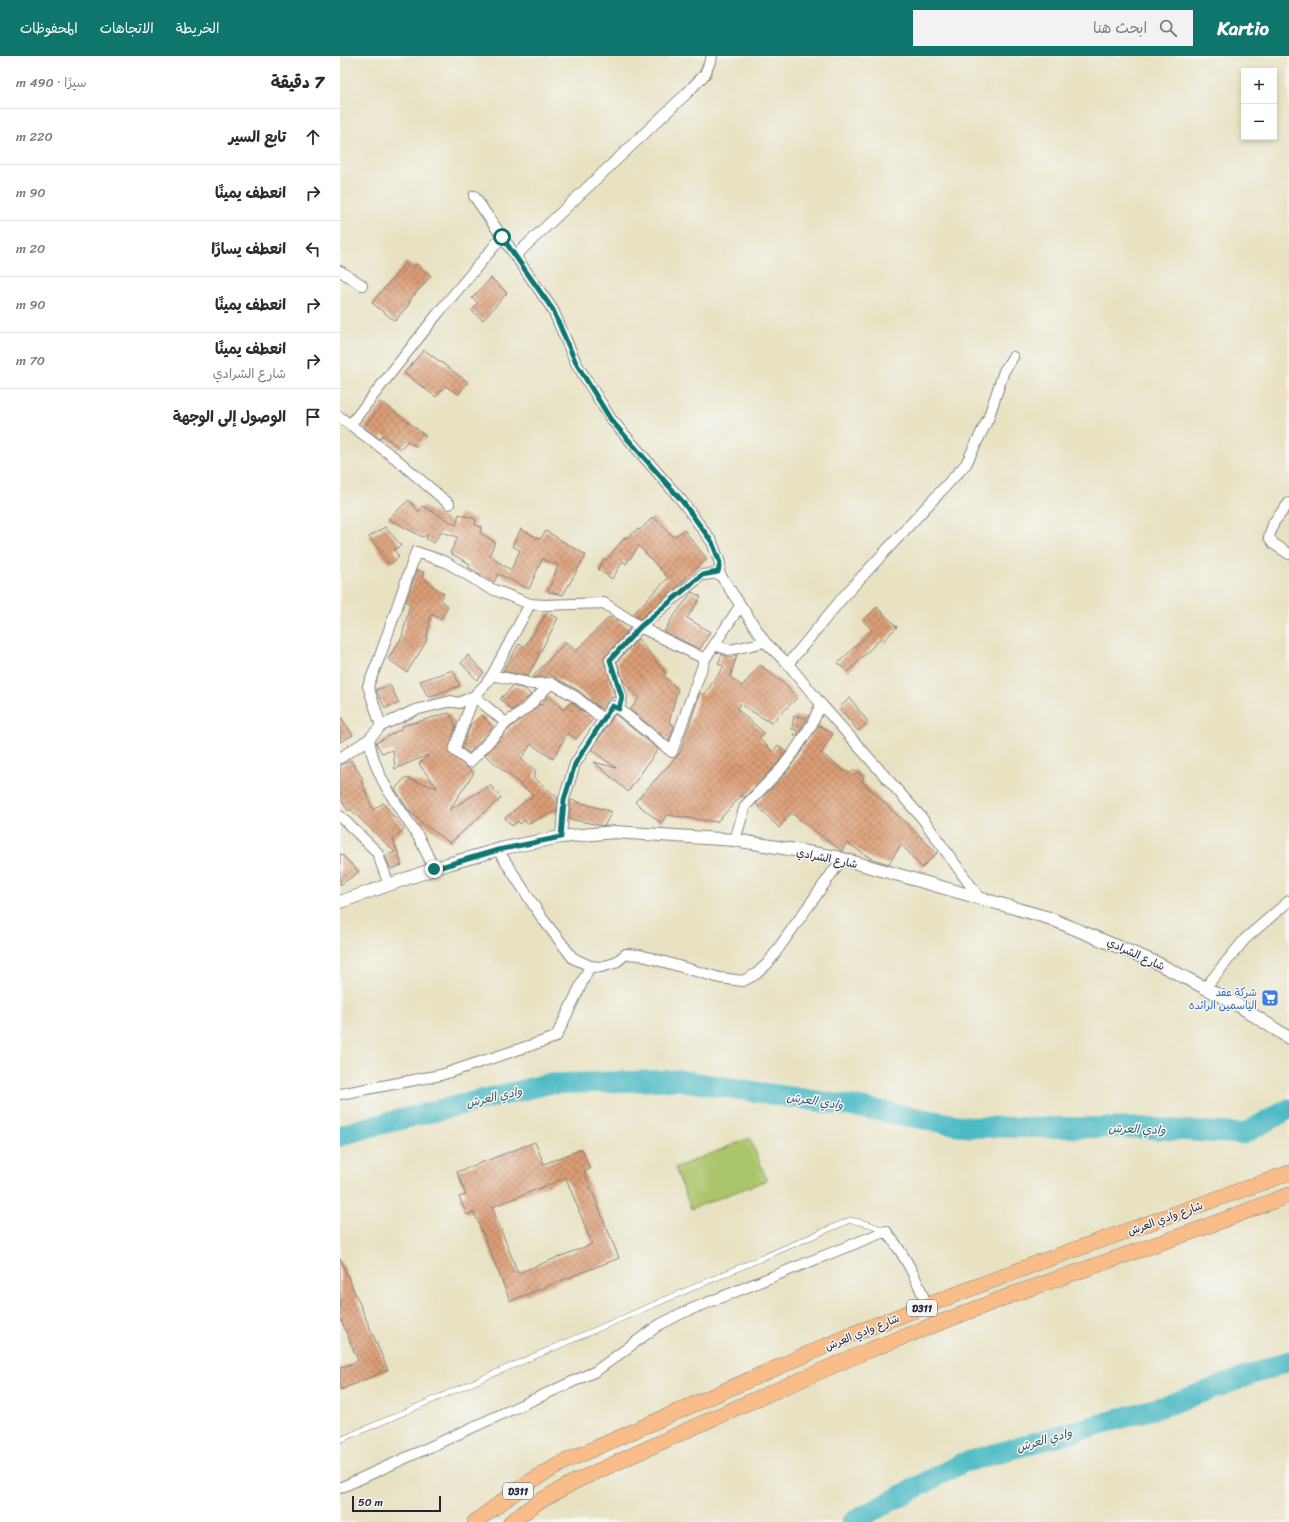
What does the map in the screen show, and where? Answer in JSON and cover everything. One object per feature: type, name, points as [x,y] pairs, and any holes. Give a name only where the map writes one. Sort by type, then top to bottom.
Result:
[{"type":"main road","name":"شارع وادي العرش","points":[[475,1522],[526,1484],[564,1462],[855,1333],[1043,1261],[1289,1173]]},
{"type":"main road","name":"شارع وادي العرش","points":[[511,1522],[538,1502],[574,1482],[738,1407],[867,1351],[1014,1294],[1200,1229],[1289,1195]]},
{"type":"street","points":[[515,256],[686,94],[705,74],[712,56]]},
{"type":"street","points":[[474,196],[553,310],[576,363],[611,420],[682,501],[712,542],[720,563],[718,572],[765,642],[788,664],[821,704],[922,818],[981,900]]},
{"type":"street","points":[[350,424],[439,312],[502,237]]},
{"type":"street","points":[[340,271],[362,285]]},
{"type":"street","points":[[788,664],[844,596],[966,464],[988,419],[1004,371],[1013,357]]},
{"type":"street","points":[[340,417],[394,458],[449,504]]},
{"type":"street","points":[[1289,503],[1274,522],[1269,536],[1274,544],[1289,554]]},
{"type":"street","points":[[381,726],[368,686],[416,552],[446,562],[487,587],[530,604],[604,602],[640,627],[705,659]]},
{"type":"street","points":[[619,709],[622,697],[610,660],[640,627],[702,575],[718,572]]},
{"type":"street","points":[[340,758],[369,740],[381,726],[415,710],[451,701],[460,703],[474,696],[485,686],[530,604]]},
{"type":"street","points":[[561,837],[564,800],[575,764],[612,706],[619,709],[672,752],[705,659],[740,606]]},
{"type":"street","points":[[714,645],[730,650],[765,642]]},
{"type":"street","points":[[492,674],[532,684],[551,683],[576,697],[604,720]]},
{"type":"street","points":[[474,696],[454,750],[470,762],[506,723],[528,706],[551,683]]},
{"type":"street","points":[[474,696],[506,723]]},
{"type":"street","points":[[735,840],[745,806],[781,769],[794,752],[811,726],[821,704]]},
{"type":"street","points":[[369,740],[371,755],[388,793],[417,834],[434,869]]},
{"type":"street","points":[[340,816],[377,852],[389,885]]},
{"type":"street","name":"شارع الشرادي","points":[[340,902],[434,869],[498,850],[561,837],[615,832],[735,840],[842,859],[981,900],[1050,918],[1157,963],[1238,1006],[1289,1038]]},
{"type":"street","points":[[498,850],[542,918],[573,958],[590,966],[601,967],[615,963],[626,954],[640,955],[720,978],[743,981],[756,974],[768,963],[842,859]]},
{"type":"street","points":[[1205,988],[1244,939],[1289,901]]},
{"type":"street","points":[[340,1094],[441,1076],[556,1037],[590,966]]},
{"type":"street","points":[[340,1488],[596,1371],[659,1325],[682,1313],[886,1231],[900,1248],[918,1281],[927,1306]]},
{"type":"lane","points":[[340,1440],[582,1334],[850,1220],[868,1224],[886,1231]]},
{"type":"green space","points":[[750,1138],[767,1180],[691,1209],[675,1168]]},
{"type":"building","points":[[406,262],[413,267],[416,264],[431,276],[409,301],[410,303],[395,321],[372,303]]},
{"type":"building","points":[[491,278],[507,293],[483,320],[472,311],[478,302],[472,298]]},
{"type":"building","points":[[424,350],[468,382],[458,394],[445,386],[436,397],[404,373]]},
{"type":"building","points":[[384,403],[426,436],[417,447],[408,441],[400,449],[383,435],[380,439],[364,427]]},
{"type":"building","points":[[409,500],[419,512],[422,506],[456,525],[459,514],[476,519],[475,525],[481,527],[480,533],[495,542],[489,556],[511,570],[520,550],[512,546],[521,529],[540,539],[546,531],[586,555],[563,595],[548,592],[558,565],[542,559],[529,589],[498,574],[494,582],[468,567],[470,564],[450,553],[458,537],[441,532],[434,543],[426,539],[428,534],[423,537],[388,519]]},
{"type":"building","points":[[653,517],[674,537],[684,530],[707,559],[640,619],[633,614],[668,578],[639,546],[626,564],[623,561],[612,579],[598,569],[604,559],[606,560],[625,537],[627,538],[638,529],[640,530]]},
{"type":"building","points":[[385,527],[401,545],[394,550],[399,557],[392,563],[388,563],[369,537]]},
{"type":"building","points":[[417,570],[424,572],[422,578],[444,594],[441,600],[448,606],[441,619],[431,614],[426,642],[407,672],[388,659],[402,637],[410,604],[406,602]]},
{"type":"building","points":[[692,592],[701,597],[687,618],[710,632],[700,649],[664,632]]},
{"type":"building","points":[[877,607],[897,627],[883,641],[881,638],[848,672],[838,663],[872,630],[863,621]]},
{"type":"building","points":[[547,613],[558,618],[528,676],[503,671],[519,644],[524,647]]},
{"type":"building","points":[[609,617],[630,628],[604,658],[615,696],[614,698],[612,697],[601,709],[579,691],[549,674],[546,677],[532,677],[566,642],[576,651]]},
{"type":"building","points":[[638,639],[666,673],[663,676],[678,689],[669,722],[674,726],[669,741],[630,710],[639,698],[624,682],[617,662]]},
{"type":"building","points":[[722,654],[730,658],[737,655],[730,677],[742,686],[760,665],[787,686],[797,698],[771,723],[740,704],[737,709],[764,733],[759,738],[773,752],[778,745],[786,752],[776,765],[744,798],[742,795],[717,822],[667,815],[661,823],[635,802],[680,753],[700,693],[704,695],[724,666],[718,664]]},
{"type":"building","points":[[468,655],[484,673],[477,680],[461,663]]},
{"type":"building","points":[[453,670],[460,686],[428,697],[420,681]]},
{"type":"building","points":[[390,685],[399,703],[385,708],[376,690]]},
{"type":"building","points":[[513,686],[525,689],[531,695],[512,710],[500,699]]},
{"type":"building","points":[[548,696],[564,710],[571,702],[593,719],[576,739],[568,733],[553,759],[531,744],[521,759],[536,771],[533,777],[558,798],[556,814],[554,812],[527,824],[525,820],[520,824],[518,821],[512,826],[505,818],[533,795],[485,755],[510,728],[540,704],[541,706]]},
{"type":"building","points":[[850,698],[868,722],[858,731],[840,707]]},
{"type":"building","points":[[449,713],[456,725],[448,752],[474,773],[449,810],[490,785],[501,798],[450,843],[422,823],[409,811],[395,789],[405,778],[437,788],[419,764],[428,755],[395,769],[393,750],[382,753],[376,743],[403,728],[402,726]]},
{"type":"building","points":[[615,714],[658,749],[628,792],[594,762],[616,768],[592,750]]},
{"type":"building","points":[[482,715],[493,727],[469,753],[462,748],[471,724]]},
{"type":"building","points":[[340,716],[353,735],[340,742]]},
{"type":"building","points":[[794,716],[807,718],[796,737],[794,735],[797,730],[792,729]]},
{"type":"building","points":[[819,725],[833,734],[821,753],[849,774],[855,770],[864,778],[861,780],[937,853],[922,868],[901,844],[889,864],[872,859],[847,843],[842,851],[791,813],[779,828],[756,804],[786,773]]},
{"type":"building","points":[[351,760],[363,779],[361,780],[373,810],[383,803],[404,829],[393,839],[402,865],[391,869],[385,856],[395,852],[350,809],[348,811],[340,798],[340,766]]},
{"type":"building","points":[[571,800],[612,812],[604,826],[569,819]]},
{"type":"building","points":[[340,853],[359,872],[340,885]]},
{"type":"building","points":[[535,1142],[544,1164],[582,1149],[590,1169],[584,1171],[619,1258],[510,1301],[474,1212],[467,1215],[459,1197],[466,1195],[457,1172]],"holes":[[[566,1178],[592,1244],[518,1273],[492,1207]]]},
{"type":"building","points":[[340,1258],[388,1370],[340,1390],[340,1368],[358,1361],[340,1317]]},
{"type":"waterway","name":"وادي العرش","points":[[340,1136],[365,1128],[547,1084],[677,1080],[863,1108],[968,1127],[1141,1128],[1243,1134],[1289,1109]]},
{"type":"waterway","name":"وادي العرش","points":[[852,1522],[962,1463],[1168,1405],[1289,1361]]},
{"type":"place","name":"شرکة عقد الیاسمین الرائدہ","points":[[1270,998]]},
{"type":"route","points":[[434,869],[498,850],[561,837],[564,800],[575,764],[612,706],[619,709],[622,697],[610,660],[640,627],[702,575],[718,572],[720,563],[712,542],[682,501],[611,420],[576,363],[553,310],[502,237]]}]
